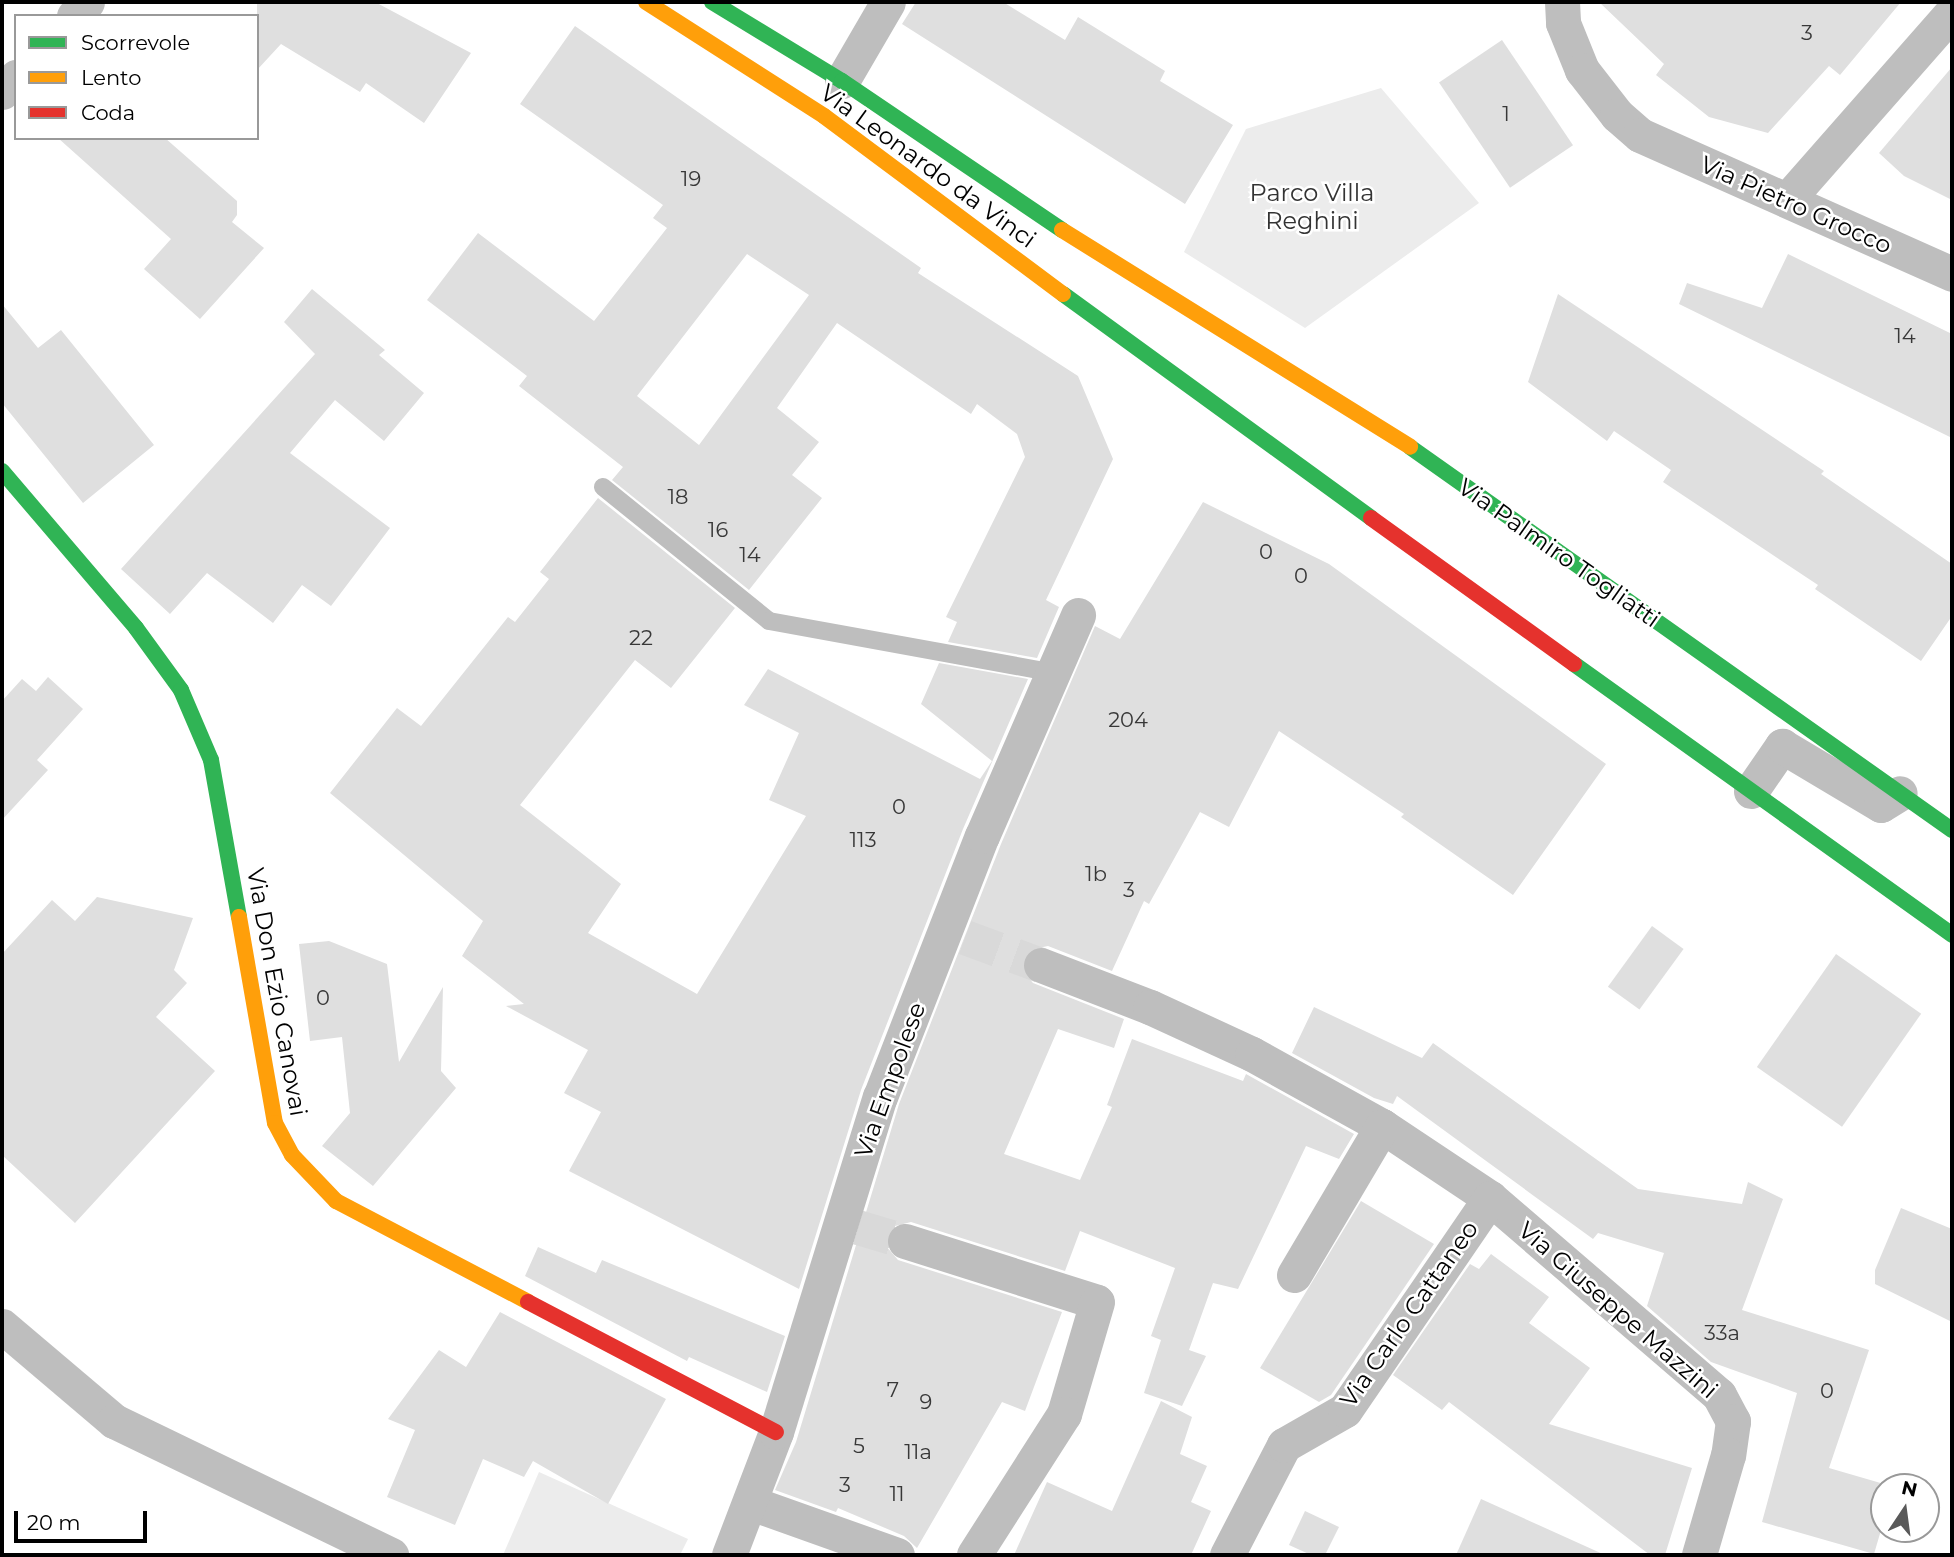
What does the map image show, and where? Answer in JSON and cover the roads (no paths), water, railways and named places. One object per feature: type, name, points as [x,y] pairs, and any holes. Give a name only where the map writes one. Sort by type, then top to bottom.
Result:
[{"type":"main road","name":"Via Leonardo da Vinci","points":[[646,2],[824,116],[1177,378],[1751,791]]},
{"type":"main road","name":"Via Leonardo da Vinci","points":[[712,2],[842,81],[1132,278],[1210,324]]},
{"type":"main road","name":"Via Palmiro Togliatti","points":[[1210,324],[1405,444],[1952,830]]},
{"type":"main road","name":"Via Don Ezio Canovai","points":[[2,471],[136,628],[181,690],[211,760],[275,1123],[292,1155],[336,1201],[776,1432]]},
{"type":"main road","points":[[1751,791],[1952,935]]},
{"type":"street","points":[[842,81],[888,2]]},
{"type":"street","name":"Via Pietro Grocco","points":[[1562,2],[1563,23],[1582,70],[1617,115],[1640,135],[1952,274]]},
{"type":"street","points":[[1787,200],[1952,12]]},
{"type":"street","points":[[2,92],[14,79]]},
{"type":"street","name":"Via Empolese","points":[[729,1555],[751,1503],[850,1225],[880,1097],[955,934],[1051,672],[1078,615]]},
{"type":"street","points":[[1751,791],[1782,746],[1881,805],[1900,793]]},
{"type":"street","name":"Via Giuseppe Mazzini","points":[[1041,965],[1150,1007],[1252,1054],[1382,1126],[1490,1198],[1719,1395],[1733,1421],[1728,1455],[1699,1555]]},
{"type":"street","points":[[1294,1275],[1382,1126]]},
{"type":"street","name":"Via Carlo Cattaneo","points":[[1227,1555],[1283,1445],[1345,1410],[1490,1198]]},
{"type":"street","points":[[905,1241],[1097,1302],[1064,1414],[974,1555]]},
{"type":"street","points":[[2,1326],[114,1421],[391,1555]]},
{"type":"street","points":[[751,1503],[897,1555]]},
{"type":"lane","points":[[603,487],[769,621],[1051,672]]},
{"type":"tunnel","points":[[965,937],[1041,965]]},
{"type":"tunnel","points":[[858,1227],[905,1241]]},
{"type":"park label","name":"Parco Villa Reghini","points":[[1312,207]]}]
